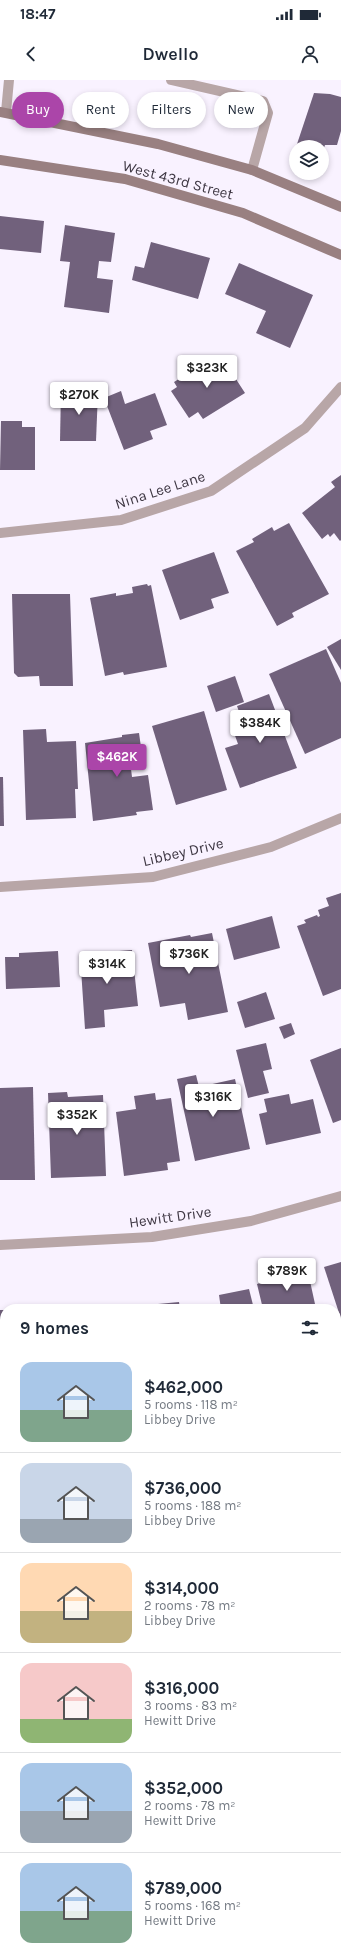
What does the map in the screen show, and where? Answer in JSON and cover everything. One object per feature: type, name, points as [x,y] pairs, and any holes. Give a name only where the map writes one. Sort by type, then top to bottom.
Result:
[{"type":"main road","name":"West 43rd Street","points":[[3,112],[158,144],[252,170],[341,207]]},
{"type":"main road","name":"West 43rd Street","points":[[0,160],[125,179],[243,213],[341,255]]},
{"type":"street","points":[[3,112],[9,80]]},
{"type":"street","points":[[171,80],[263,101],[268,113],[252,170]]},
{"type":"street","name":"Nina Lee Lane","points":[[0,533],[121,520],[211,491],[304,428],[341,388]]},
{"type":"street","name":"Libbey Drive","points":[[0,887],[153,877],[271,847],[341,818]]},
{"type":"street","name":"Hewitt Drive","points":[[0,1245],[152,1237],[251,1221],[341,1196]]},
{"type":"building","points":[[314,93],[330,94],[341,97],[341,131],[337,145],[329,145],[329,140],[298,140]]},
{"type":"building","points":[[0,216],[44,221],[41,253],[0,249]]},
{"type":"building","points":[[65,225],[115,233],[111,262],[99,261],[97,278],[113,280],[109,313],[64,307],[70,262],[60,261]]},
{"type":"building","points":[[151,242],[210,258],[198,299],[132,280],[135,266],[144,268]]},
{"type":"building","points":[[239,263],[313,295],[290,348],[256,333],[266,311],[225,294]]},
{"type":"building","points":[[221,356],[245,393],[203,419],[198,412],[189,418],[171,391],[177,387],[174,382],[205,363],[206,365]]},
{"type":"building","points":[[61,390],[98,392],[96,441],[60,441]]},
{"type":"building","points":[[121,391],[125,404],[155,393],[167,425],[150,431],[153,439],[124,450],[104,398]]},
{"type":"building","points":[[1,421],[22,421],[22,427],[35,427],[35,470],[0,470]]},
{"type":"building","points":[[341,475],[341,540],[340,541],[334,533],[330,537],[328,534],[322,539],[302,513],[335,487],[331,482]]},
{"type":"building","points":[[289,523],[329,594],[292,613],[294,617],[277,626],[236,551],[254,542],[252,539],[272,527],[274,531]]},
{"type":"building","points":[[214,552],[229,593],[211,599],[214,608],[180,620],[162,570]]},
{"type":"building","points":[[147,584],[148,586],[151,585],[167,667],[124,675],[123,672],[105,676],[90,598],[116,593],[116,596],[133,593],[132,587]]},
{"type":"building","points":[[12,594],[70,594],[73,686],[40,686],[39,676],[18,677],[14,673]]},
{"type":"building","points":[[341,639],[341,670],[327,647]]},
{"type":"building","points":[[326,649],[341,683],[341,738],[305,754],[269,674]]},
{"type":"building","points":[[235,676],[244,702],[216,712],[207,686]]},
{"type":"building","points":[[269,694],[297,768],[240,788],[225,748],[238,744],[233,730],[244,726],[237,706]]},
{"type":"building","points":[[204,711],[227,790],[176,805],[152,726]]},
{"type":"building","points":[[46,729],[47,742],[76,741],[78,789],[75,789],[76,818],[26,820],[23,730]]},
{"type":"building","points":[[139,733],[144,768],[131,769],[132,777],[148,775],[153,810],[136,812],[137,815],[93,821],[85,743]]},
{"type":"building","points":[[0,777],[3,777],[4,826],[0,826]]},
{"type":"building","points":[[341,893],[341,989],[323,996],[297,926],[306,923],[304,920],[317,915],[318,917],[320,916],[318,910],[329,906],[326,898]]},
{"type":"building","points":[[272,916],[280,948],[234,960],[226,929]]},
{"type":"building","points":[[212,933],[228,1012],[188,1020],[185,1003],[160,1007],[148,943],[190,935],[191,937]]},
{"type":"building","points":[[132,950],[138,1006],[104,1010],[105,1027],[85,1029],[80,954]]},
{"type":"building","points":[[58,951],[60,987],[6,989],[5,957],[19,957],[19,953]]},
{"type":"building","points":[[266,992],[275,1019],[245,1028],[237,1002]]},
{"type":"building","points":[[291,1023],[295,1034],[284,1039],[279,1027]]},
{"type":"building","points":[[266,1043],[272,1069],[263,1071],[269,1093],[248,1098],[236,1050]]},
{"type":"building","points":[[341,1048],[341,1120],[333,1123],[310,1060]]},
{"type":"building","points":[[196,1075],[199,1087],[235,1079],[250,1149],[195,1161],[177,1079]]},
{"type":"building","points":[[33,1087],[35,1180],[0,1180],[0,1088]]},
{"type":"building","points":[[67,1092],[68,1097],[103,1095],[106,1176],[51,1178],[48,1093]]},
{"type":"building","points":[[155,1093],[156,1100],[171,1098],[180,1161],[167,1163],[168,1170],[124,1176],[116,1112],[136,1109],[134,1096]]},
{"type":"building","points":[[289,1094],[291,1104],[313,1099],[321,1133],[266,1145],[259,1114],[267,1112],[264,1099]]},
{"type":"building","points":[[341,1262],[341,1304],[336,1304],[324,1267]]},
{"type":"building","points":[[308,1272],[315,1304],[262,1304],[257,1284],[291,1273],[291,1276]]},
{"type":"building","points":[[249,1289],[253,1304],[220,1304],[219,1295]]},
{"type":"building","points":[[179,1302],[179,1304],[158,1304]]}]
